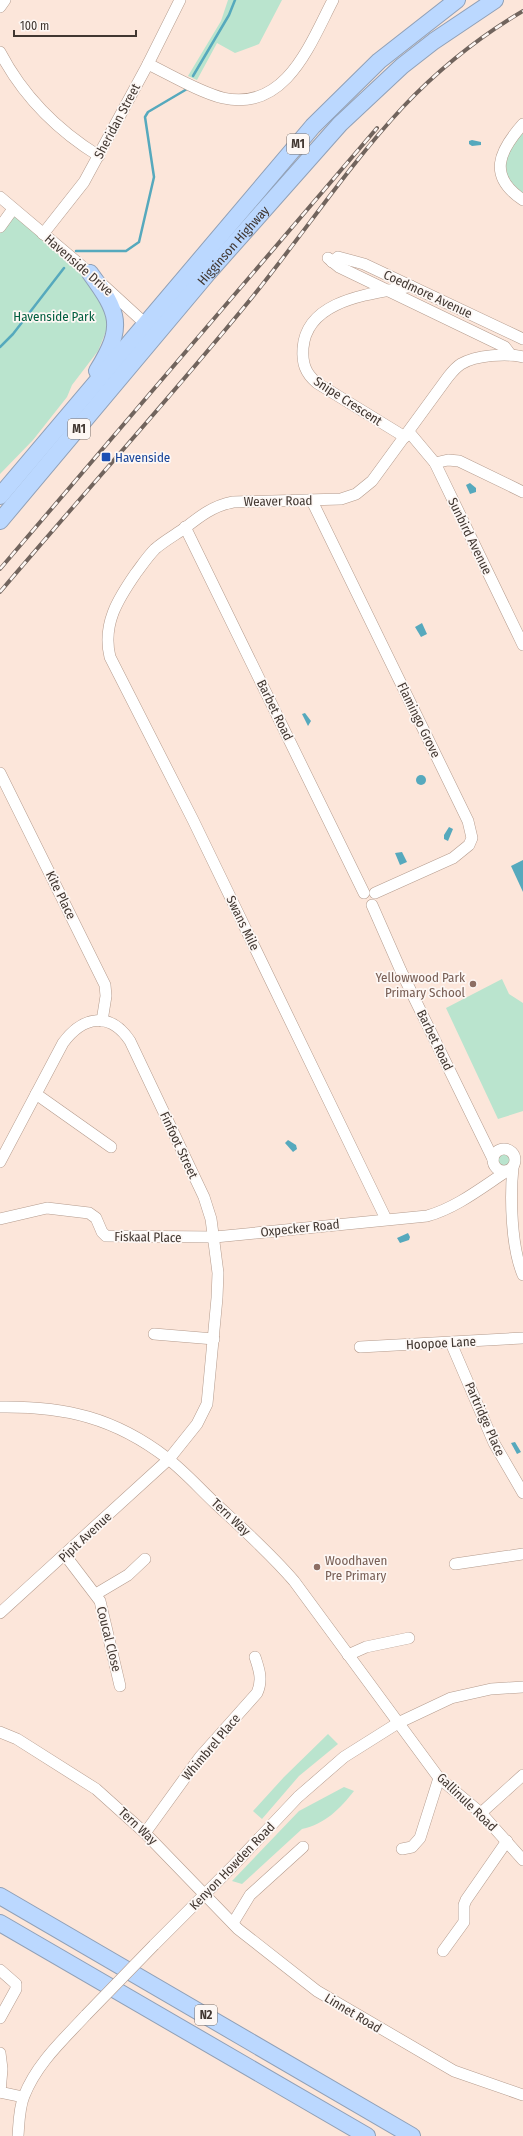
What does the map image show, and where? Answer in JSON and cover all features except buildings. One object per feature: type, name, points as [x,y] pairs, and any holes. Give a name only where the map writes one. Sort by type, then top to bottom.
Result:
[{"type":"highway","name":"Higginson Highway","points":[[0,521],[290,152],[323,116],[379,61],[457,0]]},
{"type":"highway","name":"Higginson Highway","points":[[0,496],[75,408],[208,273],[340,124],[434,41],[495,0]]},
{"type":"highway","points":[[75,408],[107,355],[113,341],[115,327],[112,304],[90,273]]},
{"type":"highway","name":"N2","points":[[0,1896],[412,2136]]},
{"type":"highway","name":"N2","points":[[0,1923],[367,2136]]},
{"type":"street","points":[[0,7],[5,0]]},
{"type":"street","name":"Sheridan Street","points":[[43,234],[84,182],[148,64],[180,0]]},
{"type":"street","points":[[148,64],[222,98],[247,99],[264,94],[276,88],[286,80],[302,61],[333,0]]},
{"type":"street","points":[[0,52],[16,79],[41,111],[71,138],[99,156]]},
{"type":"street","points":[[523,124],[503,152],[500,170],[509,189],[523,200]]},
{"type":"street","name":"Havenside Drive","points":[[0,197],[90,273],[151,330]]},
{"type":"street","points":[[0,227],[14,209]]},
{"type":"street","name":"Coedmore Avenue","points":[[389,291],[330,260],[338,257],[359,262],[523,339]]},
{"type":"street","name":"Snipe Crescent","points":[[407,435],[317,382],[307,373],[303,361],[307,333],[316,319],[325,311],[339,303],[411,286]]},
{"type":"street","points":[[389,291],[505,347],[511,355],[523,357]]},
{"type":"street","name":"Weaver Road","points":[[108,626],[120,597],[145,561],[156,549],[202,514],[225,504],[341,499],[356,494],[372,481],[448,377],[457,367],[466,362],[511,355]]},
{"type":"street","name":"Sunbird Avenue","points":[[407,435],[435,463],[523,645]]},
{"type":"street","points":[[435,463],[448,460],[459,461],[523,492]]},
{"type":"street","name":"Flamingo Grove","points":[[312,501],[468,821],[471,834],[469,846],[453,858],[375,893]]},
{"type":"street","name":"Barbet Road","points":[[185,527],[364,893]]},
{"type":"street","name":"Swans Mile","points":[[108,626],[108,647],[110,657],[193,820],[386,1219]]},
{"type":"street","name":"Kite Place","points":[[0,773],[105,985],[106,996],[102,1021]]},
{"type":"street","points":[[368,890],[375,893],[376,901],[372,905],[364,902],[362,898],[364,893],[368,890]]},
{"type":"street","name":"Barbet Road","points":[[372,905],[401,971],[480,1130],[503,1168]]},
{"type":"street","points":[[0,1162],[63,1043],[73,1030],[91,1021],[102,1021]]},
{"type":"street","name":"Finfoot Street","points":[[102,1021],[115,1025],[130,1041],[204,1197],[215,1237],[218,1273],[214,1339],[207,1404],[197,1424],[169,1459]]},
{"type":"street","points":[[36,1094],[111,1147]]},
{"type":"street","name":"Barbet Road","points":[[480,1130],[513,1150]]},
{"type":"street","points":[[503,1168],[515,1157],[513,1150],[498,1150],[503,1168],[510,1192],[516,1249],[523,1274]]},
{"type":"street","points":[[503,1168],[523,1156]]},
{"type":"street","name":"Oxpecker Road","points":[[215,1237],[426,1216],[440,1212],[486,1185],[503,1168]]},
{"type":"street","name":"Fiskaal Place","points":[[0,1219],[16,1217],[39,1210],[56,1209],[93,1215],[99,1222],[102,1232],[106,1236],[215,1237]]},
{"type":"street","points":[[154,1334],[214,1339]]},
{"type":"street","name":"Hoopoe Lane","points":[[360,1347],[523,1338]]},
{"type":"street","name":"Partridge Place","points":[[451,1343],[494,1443],[523,1493]]},
{"type":"street","name":"Tern Way","points":[[0,1407],[53,1409],[89,1416],[128,1432],[169,1459],[276,1560],[294,1581],[398,1723]]},
{"type":"street","name":"Pipit Avenue","points":[[0,1613],[169,1459]]},
{"type":"street","points":[[455,1564],[523,1554]]},
{"type":"street","name":"Coucal Close","points":[[65,1555],[96,1594],[102,1606],[120,1686]]},
{"type":"street","points":[[96,1594],[128,1576],[145,1559]]},
{"type":"street","points":[[348,1655],[366,1647],[409,1638]]},
{"type":"street","name":"Whimbrel Place","points":[[145,1833],[200,1757],[257,1692],[260,1681],[260,1672],[255,1657]]},
{"type":"street","name":"Kenyon Howden Road","points":[[18,2136],[23,2097],[42,2063],[154,1945],[320,1777],[344,1757],[398,1723],[427,1708],[469,1693],[523,1687]]},
{"type":"street","name":"Gallinule Road","points":[[398,1723],[439,1778],[481,1813],[523,1860]]},
{"type":"street","name":"Tern Way","points":[[0,1732],[30,1747],[96,1789],[145,1833],[205,1895]]},
{"type":"street","points":[[481,1813],[523,1775]]},
{"type":"street","points":[[402,1849],[412,1847],[420,1838],[439,1778]]},
{"type":"street","points":[[443,1951],[464,1922],[464,1905],[466,1900],[507,1841]]},
{"type":"street","points":[[233,1923],[250,1895],[303,1847]]},
{"type":"street","name":"Linnet Road","points":[[205,1895],[233,1923],[287,1969],[346,2010],[454,2071],[523,2095]]},
{"type":"street","points":[[0,1970],[16,1984],[16,1989],[0,2018]]},
{"type":"street","points":[[0,2053],[2,2068],[0,2092],[23,2097]]},
{"type":"green space","points":[[228,0],[282,0],[259,44],[235,53],[217,43],[197,80],[188,76],[221,21]]},
{"type":"green space","points":[[523,129],[523,197],[507,180],[505,151]]},
{"type":"green space","name":"Havenside Park","points":[[13,209],[89,272],[113,314],[98,351],[72,385],[67,397],[33,440],[0,474],[0,227]]},
{"type":"green space","points":[[502,979],[509,994],[523,1003],[523,1111],[498,1119],[446,1008]]},
{"type":"green space","points":[[504,1151],[511,1156],[512,1159],[507,1166],[504,1167],[497,1162],[496,1159],[501,1152]]},
{"type":"green space","points":[[328,1734],[338,1744],[299,1776],[262,1819],[253,1811],[284,1777]]},
{"type":"green space","points":[[344,1787],[354,1791],[337,1810],[325,1820],[302,1829],[242,1884],[232,1881],[299,1811]]},
{"type":"water","points":[[472,140],[481,142],[481,145],[472,146],[469,144],[469,141]]},
{"type":"water","points":[[470,483],[476,488],[476,492],[470,494],[466,485]]},
{"type":"water","points":[[422,623],[427,634],[421,637],[415,627]]},
{"type":"water","points":[[305,713],[311,721],[308,726],[302,714]]},
{"type":"water","points":[[421,775],[426,780],[421,785],[416,780]]},
{"type":"water","points":[[449,827],[453,829],[448,841],[444,839],[444,835]]},
{"type":"water","points":[[402,852],[407,862],[400,865],[395,853]]},
{"type":"water","points":[[523,860],[523,892],[511,866]]},
{"type":"water","points":[[288,1140],[296,1145],[297,1149],[293,1152],[285,1143]]},
{"type":"water","points":[[408,1233],[410,1237],[409,1240],[400,1243],[397,1238]]},
{"type":"water","points":[[515,1442],[521,1452],[517,1454],[511,1443]]},
{"type":"waterway","points":[[193,76],[229,15],[235,0]]},
{"type":"waterway","points":[[76,251],[126,251],[139,242],[154,177],[145,117],[148,112],[187,89]]},
{"type":"waterway","points":[[0,347],[13,334],[64,268]]},
{"type":"railway","points":[[0,592],[223,333],[273,272],[383,129],[416,93],[445,67],[475,43],[523,11]]},
{"type":"railway","points":[[0,569],[377,128]]},
{"type":"place","name":"Havenside","points":[[106,457]]},
{"type":"place","name":"Yellowwood Park Primary School","points":[[473,984]]},
{"type":"place","name":"Woodhaven Pre Primary","points":[[317,1567]]}]
